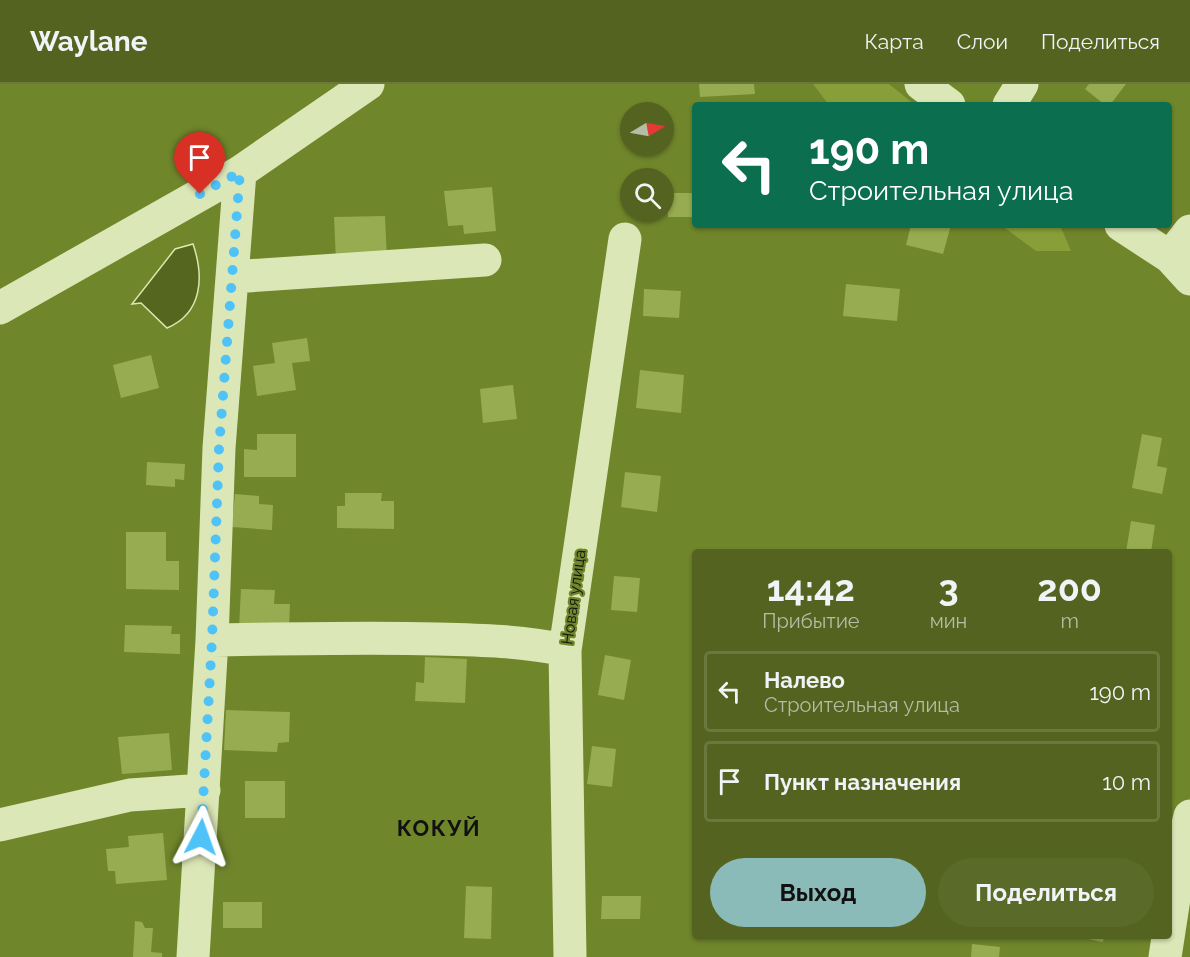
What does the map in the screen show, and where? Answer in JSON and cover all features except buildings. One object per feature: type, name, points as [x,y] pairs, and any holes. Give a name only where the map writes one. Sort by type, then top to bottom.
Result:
[{"type":"street","points":[[0,308],[240,172],[368,84]]},
{"type":"street","points":[[921,84],[945,102]]},
{"type":"street","points":[[1011,102],[1022,84]]},
{"type":"street","points":[[193,957],[212,640],[219,448],[240,172]]},
{"type":"street","points":[[1125,228],[1180,268],[1190,231]]},
{"type":"street","name":"Новая улица","points":[[570,957],[565,650],[625,239]]},
{"type":"street","points":[[232,277],[485,260]]},
{"type":"street","points":[[212,640],[397,638],[499,641],[536,644],[565,650]]},
{"type":"street","points":[[0,825],[130,795],[204,790]]},
{"type":"street","points":[[1172,915],[1181,853],[1190,816]]},
{"type":"street","points":[[1166,957],[1169,939]]},
{"type":"shaded area","points":[[813,84],[889,84],[911,102],[827,102]]},
{"type":"shaded area","points":[[1005,228],[1061,228],[1071,251],[1036,251]]},
{"type":"shaded area","points":[[193,244],[199,269],[198,292],[188,313],[167,328],[141,303],[132,304],[175,249]]},
{"type":"district","name":"КОКУЙ","points":[[439,828]]},
{"type":"route","points":[[200,194],[240,172],[219,448],[212,640],[201,837]]}]
